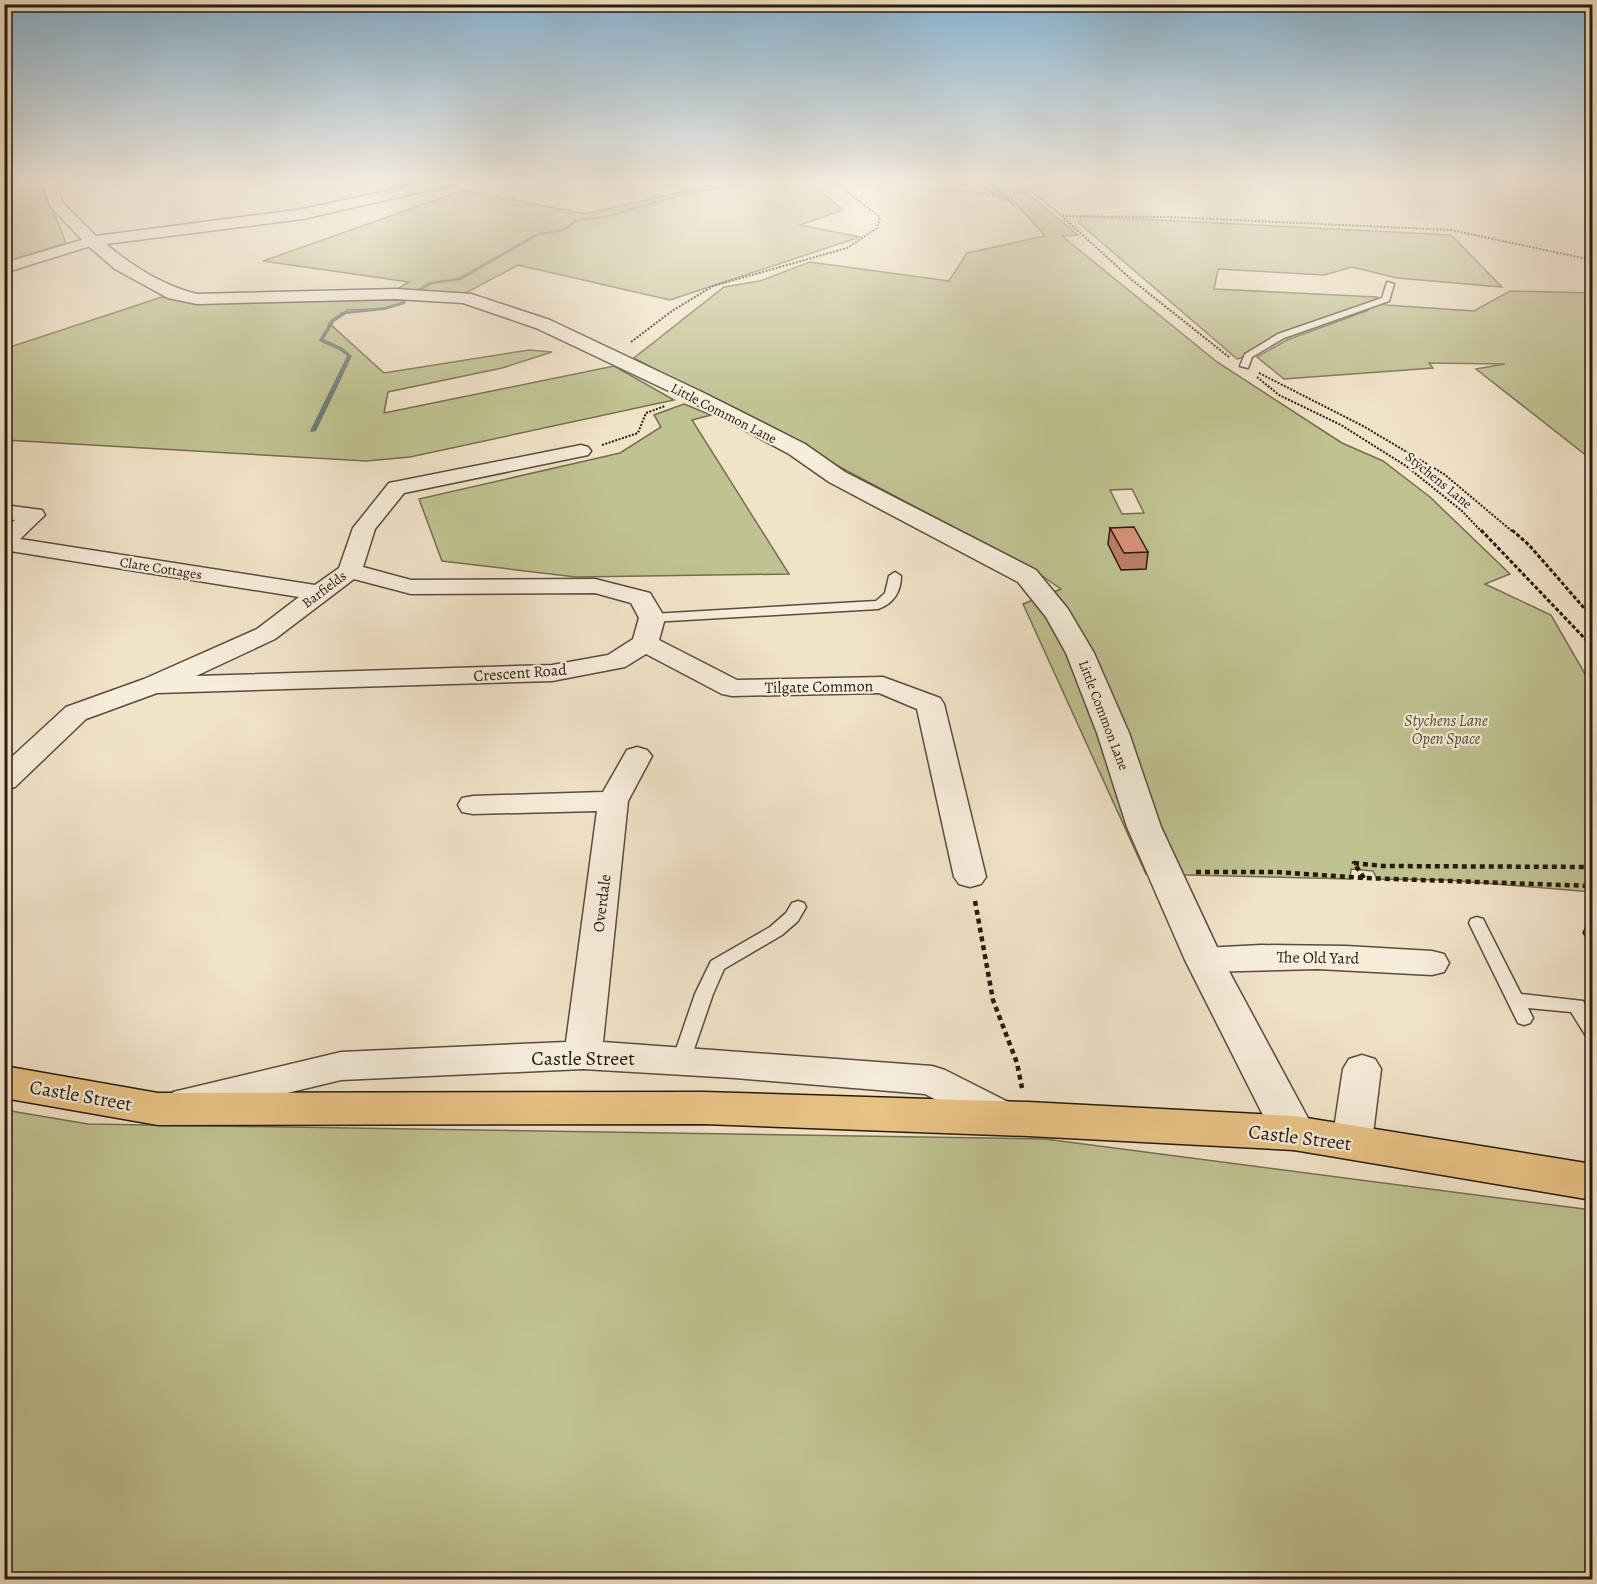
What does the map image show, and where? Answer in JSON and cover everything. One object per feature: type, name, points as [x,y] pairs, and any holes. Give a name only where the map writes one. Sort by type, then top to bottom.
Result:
[{"type":"main road","name":"Castle Street","points":[[4,1082],[158,1109],[704,1108],[1016,1119],[1294,1133],[1593,1182]]},
{"type":"street","points":[[4,268],[47,255]]},
{"type":"street","name":"Little Common Lane","points":[[109,255],[121,265],[174,294],[197,299],[396,294],[465,298],[543,324],[697,397],[797,449],[837,477],[1027,576],[1058,615],[1080,653],[1113,733],[1144,827],[1204,960],[1294,1133]]},
{"type":"street","name":"Barfields","points":[[4,781],[76,714],[154,685],[266,634],[350,571],[364,528],[397,488],[581,451]]},
{"type":"street","name":"Clare Cottages","points":[[4,512],[34,515],[4,542]]},
{"type":"street","name":"Clare Cottages","points":[[4,542],[318,593]]},
{"type":"street","points":[[350,571],[411,587],[595,586],[641,598],[649,630]]},
{"type":"street","name":"Crescent Road","points":[[154,685],[552,673],[616,661],[649,630]]},
{"type":"street","name":"Tilgate Common","points":[[649,630],[732,688],[883,685],[930,704],[970,877]]},
{"type":"street","name":"Overdale","points":[[583,1055],[613,801],[637,756]]},
{"type":"street","points":[[473,805],[613,801]]},
{"type":"street","name":"The Old Yard","points":[[1204,960],[1273,956],[1387,959],[1432,963]]},
{"type":"street","name":"Castle Street","points":[[158,1109],[341,1066],[583,1055],[932,1080],[1016,1119]]},
{"type":"street","points":[[1352,1143],[1362,1069]]},
{"type":"lane","points":[[1245,366],[1248,356],[1281,336],[1386,299],[1390,284]]},
{"type":"lane","points":[[649,630],[883,604],[896,584],[895,576]]},
{"type":"lane","points":[[681,1061],[704,994],[717,965],[776,932],[792,917],[798,907]]},
{"type":"lane","points":[[1477,923],[1524,1018]]},
{"type":"lane","points":[[1515,1000],[1577,1006],[1593,1031]]},
{"type":"path","points":[[611,357],[672,311],[713,286],[823,255]]},
{"type":"path","points":[[1105,255],[1132,280],[1233,361],[1298,391],[1444,474],[1529,545],[1593,617]]},
{"type":"path","points":[[1565,255],[1593,261]]},
{"type":"path","name":"Stychens Lane","points":[[1245,366],[1279,395],[1341,425],[1406,466],[1462,511],[1593,646]]},
{"type":"path","points":[[581,451],[638,433],[646,413],[697,397]]},
{"type":"path","points":[[1364,879],[1354,863],[1383,866],[1593,867]]},
{"type":"path","points":[[1166,873],[1276,872],[1364,879],[1593,886]]},
{"type":"path","points":[[970,877],[993,1000],[1017,1063],[1016,1119]]},
{"type":"green space","points":[[5,255],[28,255],[5,262]]},
{"type":"green space","points":[[280,255],[806,255],[670,300],[518,265],[462,295],[392,292],[409,282],[263,261]]},
{"type":"green space","name":"Stychens Lane Open Space","points":[[966,255],[1085,255],[1217,362],[1342,443],[1383,461],[1430,497],[1510,574],[1485,584],[1551,615],[1592,686],[1592,892],[1447,880],[1377,879],[1373,871],[1351,869],[1350,879],[1146,874],[1023,604],[1061,589],[1029,567],[634,358],[724,287],[760,281],[810,262],[949,281]],"holes":[[[1132,489],[1144,513],[1122,514],[1110,490]]]},
{"type":"green space","points":[[1116,255],[1471,255],[1502,287],[1397,278],[1352,267],[1324,275],[1218,269],[1214,289],[1377,297],[1386,305],[1474,311],[1510,291],[1592,293],[1592,460],[1476,369],[1505,364],[1429,363],[1433,368],[1284,379],[1257,357],[1287,340],[1369,310],[1281,336],[1248,356],[1237,359]]},
{"type":"green space","points":[[162,297],[200,301],[404,300],[403,303],[381,309],[348,310],[329,323],[384,373],[529,350],[552,352],[502,368],[388,392],[384,413],[614,366],[674,400],[410,457],[366,461],[5,440],[4,349]]},
{"type":"green space","points":[[684,404],[711,415],[692,420],[789,574],[576,577],[442,561],[419,499],[620,453],[661,427],[654,415]]},
{"type":"green space","points":[[5,1110],[88,1124],[1045,1139],[1592,1210],[1592,1579],[5,1579]]},
{"type":"building","points":[[1134,527],[1148,552],[1124,553],[1110,528]]},
{"type":"waterway","points":[[411,294],[431,283],[459,279],[501,255]]},
{"type":"waterway","points":[[313,431],[350,356],[321,340],[332,321],[351,311],[388,308],[403,303],[405,297]]}]
